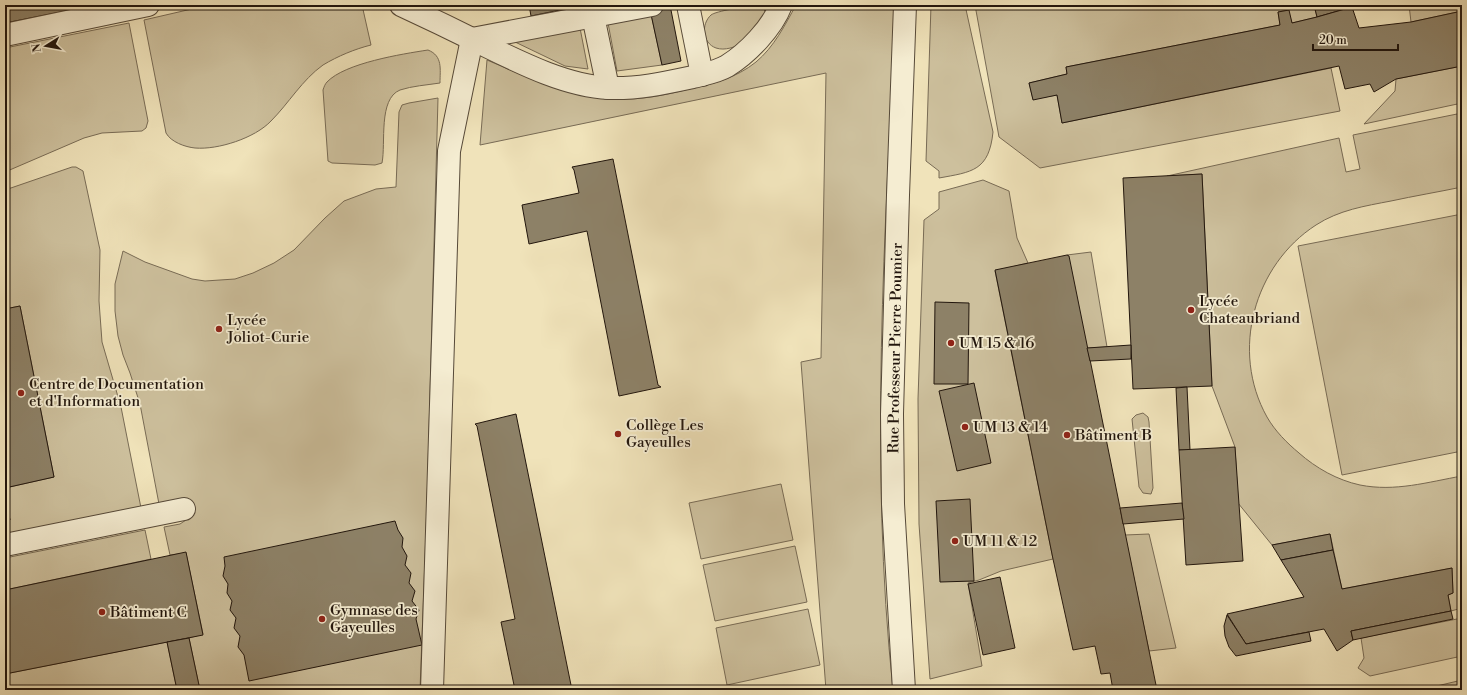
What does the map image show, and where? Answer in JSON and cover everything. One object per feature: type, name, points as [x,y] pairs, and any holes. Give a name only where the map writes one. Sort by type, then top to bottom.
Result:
[{"type":"street","points":[[5,35],[148,5]]},
{"type":"street","points":[[401,5],[541,72],[578,83],[608,88],[644,87],[702,75],[727,66],[745,53],[762,36],[779,10],[780,5]]},
{"type":"street","points":[[472,39],[652,5]]},
{"type":"street","points":[[688,5],[702,75]]},
{"type":"street","name":"Rue Professeur Pierre Poumier","points":[[904,690],[893,504],[892,414],[905,5]]},
{"type":"street","points":[[593,16],[608,88]]},
{"type":"street","points":[[432,690],[449,151],[472,39]]},
{"type":"street","points":[[5,545],[184,508]]},
{"type":"shaded area","points":[[209,5],[362,5],[371,45],[347,53],[323,65],[315,71],[278,114],[256,133],[225,145],[195,148],[179,144],[171,139],[166,133],[144,20]]},
{"type":"shaded area","points":[[753,5],[763,7],[766,14],[746,41],[726,49],[711,46],[704,33],[704,28],[711,15]]},
{"type":"shaded area","points":[[796,5],[896,5],[881,348],[882,519],[886,604],[893,690],[826,690],[801,362],[821,358],[826,73],[480,145],[487,60],[550,86],[583,95],[626,99],[662,95],[715,82],[748,68],[756,62],[774,43]]},
{"type":"shaded area","points":[[931,5],[965,5],[993,132],[988,155],[983,162],[970,171],[939,178],[939,171],[926,161]]},
{"type":"shaded area","points":[[975,5],[1314,5],[1317,17],[1292,23],[1288,10],[1278,12],[1280,25],[1066,67],[1067,74],[1029,83],[1033,99],[1057,95],[1062,123],[1331,68],[1340,111],[1040,168],[999,137]]},
{"type":"shaded area","points":[[1409,5],[1462,5],[1462,11],[1411,22]]},
{"type":"shaded area","points":[[651,14],[662,65],[617,71],[608,23]]},
{"type":"shaded area","points":[[129,23],[148,121],[146,128],[142,131],[102,133],[84,138],[5,172],[5,48]]},
{"type":"shaded area","points":[[580,28],[588,69],[565,66],[513,41]]},
{"type":"shaded area","points":[[428,50],[436,56],[440,64],[440,83],[400,90],[393,95],[388,102],[384,122],[382,163],[375,165],[332,163],[328,161],[323,90],[327,82],[335,75],[374,60]]},
{"type":"shaded area","points":[[1462,66],[1462,103],[1364,124],[1395,91],[1396,79]]},
{"type":"shaded area","points":[[438,98],[427,505],[420,690],[200,690],[189,638],[203,634],[186,553],[170,555],[164,527],[180,524],[189,518],[159,504],[140,404],[118,336],[115,311],[115,284],[123,251],[145,262],[192,279],[205,281],[235,279],[253,273],[274,263],[294,250],[344,201],[376,189],[396,187],[399,112],[402,105]]},
{"type":"shaded area","points":[[1462,113],[1462,187],[1352,209],[1316,225],[1295,242],[1277,263],[1263,286],[1254,311],[1250,338],[1250,365],[1256,391],[1267,417],[1286,441],[1320,468],[1335,477],[1351,483],[1373,487],[1399,487],[1462,476],[1462,608],[1451,611],[1448,595],[1453,593],[1452,568],[1342,589],[1330,534],[1272,545],[1238,503],[1235,447],[1212,386],[1202,174],[1167,176],[1339,138],[1346,172],[1360,169],[1353,135]]},
{"type":"shaded area","points":[[72,167],[76,167],[83,171],[100,250],[99,301],[102,342],[121,407],[141,508],[5,536],[7,505],[5,505],[5,488],[54,477],[20,306],[5,309],[5,190]]},
{"type":"shaded area","points":[[983,180],[1009,191],[1017,238],[1028,263],[995,271],[1053,559],[1001,571],[968,583],[982,666],[930,679],[919,524],[918,399],[924,220],[939,209],[939,192]]},
{"type":"shaded area","points":[[1462,214],[1462,451],[1342,475],[1298,246]]},
{"type":"shaded area","points":[[1091,252],[1107,347],[1087,348],[1067,255]]},
{"type":"shaded area","points":[[1143,413],[1148,417],[1149,422],[1153,488],[1151,494],[1143,493],[1139,487],[1132,419],[1136,415]]},
{"type":"shaded area","points":[[781,484],[793,540],[701,559],[689,503]]},
{"type":"shaded area","points":[[145,530],[151,559],[5,590],[5,558]]},
{"type":"shaded area","points":[[1149,534],[1176,648],[1149,651],[1125,535]]},
{"type":"shaded area","points":[[795,546],[807,602],[715,621],[703,565]]},
{"type":"shaded area","points":[[808,609],[820,665],[727,685],[716,628]]},
{"type":"shaded area","points":[[1462,618],[1462,656],[1370,676],[1358,668],[1364,658],[1361,638]]},
{"type":"shaded area","points":[[167,642],[177,690],[5,690],[5,674]]},
{"type":"shaded area","points":[[1462,680],[1462,690],[1420,690]]},
{"type":"building","points":[[5,5],[96,5],[5,23]]},
{"type":"building","points":[[529,5],[584,5],[531,16]]},
{"type":"building","points":[[649,5],[670,5],[681,61],[662,65]]},
{"type":"building","points":[[1314,5],[1344,5],[1345,9],[1317,17]]},
{"type":"building","points":[[1352,7],[1359,28],[1411,22],[1462,11],[1462,66],[1396,79],[1374,92],[1370,84],[1345,89],[1339,66],[1062,123],[1057,95],[1033,100],[1029,83],[1067,74],[1066,67],[1280,25],[1278,12],[1289,10],[1292,23]]},
{"type":"building","points":[[613,159],[658,385],[661,387],[619,396],[587,231],[529,244],[522,205],[579,193],[572,167]]},
{"type":"building","points":[[1202,174],[1212,386],[1133,389],[1123,178]]},
{"type":"building","name":"Bâtiment B","points":[[1067,255],[1069,256],[1157,690],[1113,690],[1110,673],[1101,674],[1095,646],[1073,650],[1053,559],[995,270]]},
{"type":"building","name":"UM 15 & 16","points":[[935,302],[969,303],[968,384],[934,384]]},
{"type":"building","name":"Centre de Documentation et d'Information","points":[[20,306],[54,477],[5,488],[5,309]]},
{"type":"building","points":[[1131,345],[1131,359],[1090,361],[1087,348]]},
{"type":"building","name":"UM 13 & 14","points":[[974,383],[991,463],[957,471],[939,391]]},
{"type":"building","points":[[1187,387],[1190,450],[1179,450],[1176,388]]},
{"type":"building","points":[[516,414],[572,690],[515,690],[501,622],[515,619],[477,426],[475,424]]},
{"type":"building","points":[[1235,447],[1243,561],[1186,565],[1179,450]]},
{"type":"building","name":"UM 11 & 12","points":[[970,499],[974,581],[940,582],[936,501]]},
{"type":"building","points":[[1182,503],[1184,519],[1123,524],[1120,508]]},
{"type":"building","points":[[5,505],[7,505],[10,520],[5,521]]},
{"type":"building","name":"Gymnase des Gayeulles","points":[[395,521],[403,538],[402,547],[407,556],[405,565],[411,573],[409,583],[415,591],[412,601],[419,610],[416,619],[422,645],[249,681],[244,655],[238,647],[240,636],[234,628],[236,618],[230,610],[232,601],[227,593],[228,584],[223,576],[225,566],[224,557]]},
{"type":"building","points":[[1330,534],[1333,550],[1281,560],[1272,545]]},
{"type":"building","points":[[1333,550],[1342,589],[1452,568],[1453,593],[1448,595],[1451,611],[1351,631],[1353,640],[1337,651],[1324,629],[1246,644],[1227,614],[1304,597],[1281,560]]},
{"type":"building","name":"Bâtiment C","points":[[186,552],[203,635],[5,674],[5,590]]},
{"type":"building","points":[[1000,577],[1015,648],[983,655],[968,584]]},
{"type":"building","points":[[1451,611],[1453,619],[1353,640],[1351,631]]},
{"type":"building","points":[[1227,615],[1246,644],[1309,632],[1311,641],[1236,656],[1229,647],[1225,636],[1224,626]]},
{"type":"building","points":[[189,638],[200,690],[177,690],[167,642]]},
{"type":"place","name":"Lycée Chateaubriand","points":[[1191,310]]},
{"type":"place","name":"Lycée Joliot-Curie","points":[[219,329]]},
{"type":"place","name":"UM 15 & 16","points":[[951,343]]},
{"type":"place","name":"Centre de Documentation et d'Information","points":[[21,393]]},
{"type":"place","name":"UM 13 & 14","points":[[965,427]]},
{"type":"place","name":"Collège Les Gayeulles","points":[[618,434]]},
{"type":"place","name":"Bâtiment B","points":[[1067,435]]},
{"type":"place","name":"UM 11 & 12","points":[[955,541]]},
{"type":"place","name":"Bâtiment C","points":[[102,612]]},
{"type":"place","name":"Gymnase des Gayeulles","points":[[322,619]]}]
